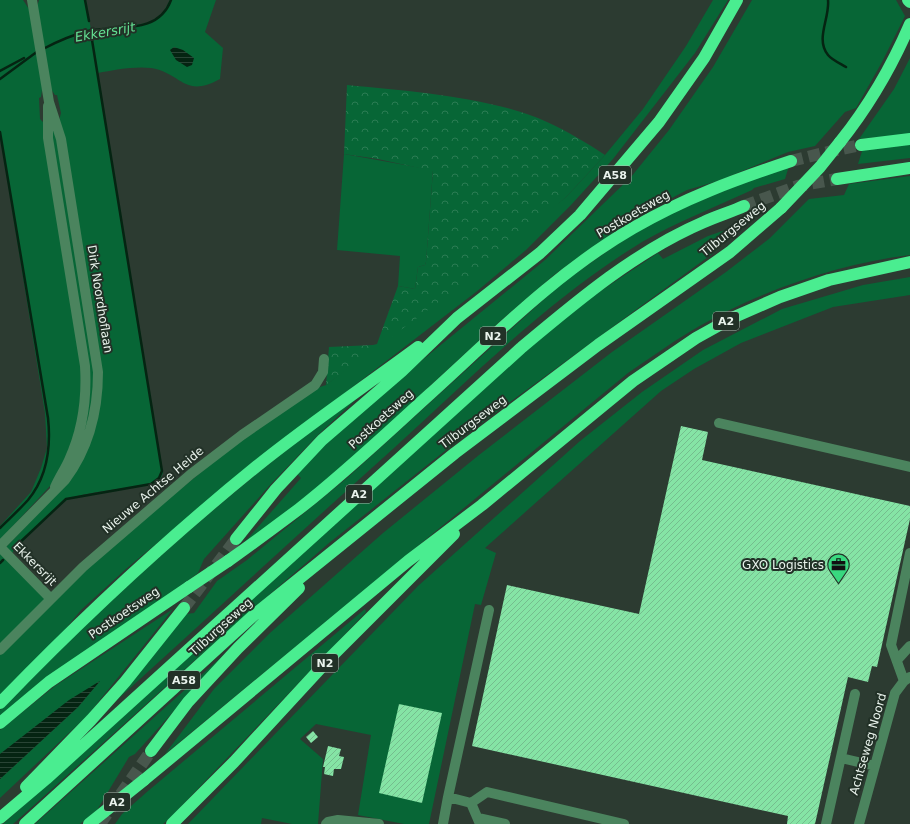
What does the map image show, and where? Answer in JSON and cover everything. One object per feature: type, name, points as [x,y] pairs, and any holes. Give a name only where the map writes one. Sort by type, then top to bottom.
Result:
[{"type":"highway","name":"A58","points":[[0,703],[104,600],[159,549],[258,466],[457,318],[540,252],[580,215],[659,122],[704,58],[737,0]]},
{"type":"highway","name":"Tilburgseweg","points":[[25,824],[254,615],[455,453],[598,345],[730,252],[780,208],[805,184],[840,142],[863,110],[892,62],[910,24]]},
{"type":"highway","points":[[861,145],[910,140]]},
{"type":"highway","name":"Postkoetsweg","points":[[0,723],[49,682],[228,561],[300,508],[340,474],[508,322],[559,279],[591,255],[633,228],[691,198],[721,184],[791,161]]},
{"type":"highway","points":[[837,179],[910,168]]},
{"type":"highway","name":"A2","points":[[0,818],[46,779],[515,353],[577,300],[648,251],[703,222],[744,206]]},
{"type":"highway","name":"A2","points":[[90,824],[408,560],[482,505],[633,381],[696,338],[732,318],[780,297],[829,280],[910,262]]},
{"type":"highway","name":"A58","points":[[236,540],[276,490],[322,440],[402,371],[457,318]]},
{"type":"highway","name":"N2","points":[[172,824],[234,762],[330,658],[482,505]]},
{"type":"highway","points":[[151,751],[188,702],[238,648],[347,540]]},
{"type":"highway","points":[[0,815],[125,682],[184,608]]},
{"type":"street","name":"Dirk Noordhoflaan","points":[[0,547],[53,491],[75,445],[82,419],[86,386],[85,366],[48,138],[49,102],[32,3]]},
{"type":"street","name":"Nieuwe Achtse Heide","points":[[0,650],[110,543],[191,474],[242,435],[314,385],[323,372],[324,359]]},
{"type":"street","points":[[719,423],[910,467]]},
{"type":"street","name":"Ekkersrijt","points":[[0,547],[52,599]]},
{"type":"street","points":[[907,679],[891,645],[910,553]]},
{"type":"street","points":[[443,824],[489,610]]},
{"type":"street","points":[[897,660],[910,646]]},
{"type":"street","name":"Achtseweg Noord","points":[[858,824],[895,693],[907,679]]},
{"type":"street","points":[[826,824],[855,694]]},
{"type":"street","points":[[841,758],[875,766]]},
{"type":"street","points":[[448,797],[471,803],[487,792],[624,824]]},
{"type":"street","points":[[471,803],[479,821],[505,824]]},
{"type":"street","points":[[326,824],[328,822],[338,820],[379,824]]},
{"type":"green space","points":[[0,0],[23,0],[29,9],[37,7],[39,0],[86,0],[91,30],[149,23],[162,15],[170,0],[216,0],[205,32],[223,48],[220,79],[198,86],[191,86],[170,75],[151,68],[131,68],[98,73],[163,473],[160,480],[154,485],[96,492],[67,500],[44,519],[10,555],[6,547],[62,489],[99,408],[59,121],[61,113],[57,95],[55,95],[51,89],[42,90],[41,97],[39,98],[40,119],[45,124],[83,365],[78,429],[59,473],[50,486],[0,540],[0,526],[31,492],[47,448],[45,413],[0,134]]},
{"type":"green space","points":[[713,0],[728,0],[695,53],[613,159],[571,205],[526,250],[476,292],[255,462],[127,568],[81,610],[63,632],[0,698],[0,655],[85,569],[243,438],[317,388],[326,385],[566,197],[605,155],[643,109],[686,46]]},
{"type":"green space","points":[[752,0],[896,0],[905,16],[882,62],[856,108],[845,112],[815,146],[788,152],[718,181],[687,190],[630,220],[555,274],[499,322],[341,468],[289,511],[244,543],[301,478],[296,473],[325,443],[410,370],[545,260],[631,177],[669,130],[713,67]]},
{"type":"green space","points":[[910,58],[910,134],[859,139],[894,89]]},
{"type":"green space","points":[[347,85],[449,96],[525,113],[562,129],[605,155],[566,197],[470,279],[326,385],[329,347],[377,344],[398,286],[415,289],[418,267],[425,265],[426,262],[433,171],[378,159],[344,154]]},
{"type":"green space","points":[[53,117],[94,358],[95,392],[80,451],[87,404],[51,142]]},
{"type":"green space","points":[[910,144],[910,158],[858,164],[863,148]]},
{"type":"green space","points":[[344,154],[433,170],[426,262],[425,265],[418,267],[415,289],[398,286],[400,256],[337,250]]},
{"type":"green space","points":[[789,166],[785,179],[754,188],[642,242],[608,264],[544,313],[483,366],[106,710],[186,614],[194,613],[217,581],[247,560],[347,478],[562,283],[635,232],[694,201]]},
{"type":"green space","points":[[910,176],[910,255],[853,265],[796,282],[741,304],[715,317],[667,346],[628,373],[165,754],[214,689],[271,632],[383,533],[479,455],[612,352],[726,272],[770,238],[809,199],[844,195],[849,184]]},
{"type":"green space","points":[[740,225],[712,254],[465,435],[329,543],[224,634],[13,824],[3,824],[524,352],[581,304],[658,253],[663,259],[708,236]]},
{"type":"green space","points":[[910,277],[910,295],[833,307],[741,343],[694,369],[661,391],[485,548],[496,553],[481,605],[475,604],[429,824],[404,824],[358,815],[371,735],[316,724],[300,739],[323,759],[318,824],[292,824],[262,818],[261,824],[188,824],[418,586],[580,441],[642,392],[703,350],[782,309],[863,285]]},
{"type":"green space","points":[[367,389],[318,435],[270,485],[204,559],[198,573],[0,718],[0,710],[131,582],[270,463]]},
{"type":"green space","points":[[0,553],[44,596],[46,601],[0,646]]},
{"type":"green space","points":[[173,609],[87,716],[0,798],[0,779],[78,707],[100,681],[0,754],[0,730],[55,686]]},
{"type":"green space","points":[[365,609],[366,612],[163,824],[115,824],[122,814],[148,791]]},
{"type":"green space","points":[[226,653],[135,754],[129,757],[97,810],[80,824],[35,824]]},
{"type":"shaded area","points":[[174,47],[183,50],[194,58],[192,65],[187,67],[176,60],[170,50]]},
{"type":"shaded area","points":[[100,681],[78,707],[0,779],[0,754],[69,700]]},
{"type":"building","points":[[681,426],[708,432],[702,460],[910,506],[910,519],[877,667],[872,666],[868,682],[848,677],[815,824],[787,824],[788,816],[472,746],[507,585],[639,614]]},
{"type":"building","points":[[399,704],[442,713],[422,803],[379,793]]},
{"type":"building","points":[[313,731],[318,737],[311,743],[306,737]]},
{"type":"building","points":[[328,746],[341,749],[339,756],[344,757],[341,769],[334,769],[333,776],[324,774],[325,767],[323,767]]},
{"type":"waterway","points":[[85,0],[89,21]]},
{"type":"waterway","name":"Ekkersrijt","points":[[43,49],[65,38],[88,31],[124,28],[147,24],[157,19],[165,11],[171,0]]},
{"type":"waterway","name":"Ekkersrijt","points":[[828,0],[823,35],[824,49],[830,57],[846,67]]},
{"type":"waterway","points":[[14,548],[66,499],[151,484],[159,478],[162,471],[92,40]]},
{"type":"waterway","name":"Ekkersrijt","points":[[0,79],[38,51]]},
{"type":"waterway","name":"Ekkersrijt","points":[[0,71],[24,58]]},
{"type":"waterway","points":[[0,132],[49,429],[48,450],[40,481],[25,504],[0,528]]},
{"type":"waterway","points":[[0,563],[3,560]]},
{"type":"tunnel","points":[[791,161],[861,145]]},
{"type":"tunnel","points":[[744,206],[798,186],[837,179]]},
{"type":"tunnel","points":[[184,608],[236,539]]},
{"type":"tunnel","points":[[100,824],[151,751]]},
{"type":"place","name":"GXO Logistics","points":[[839,584]]}]
